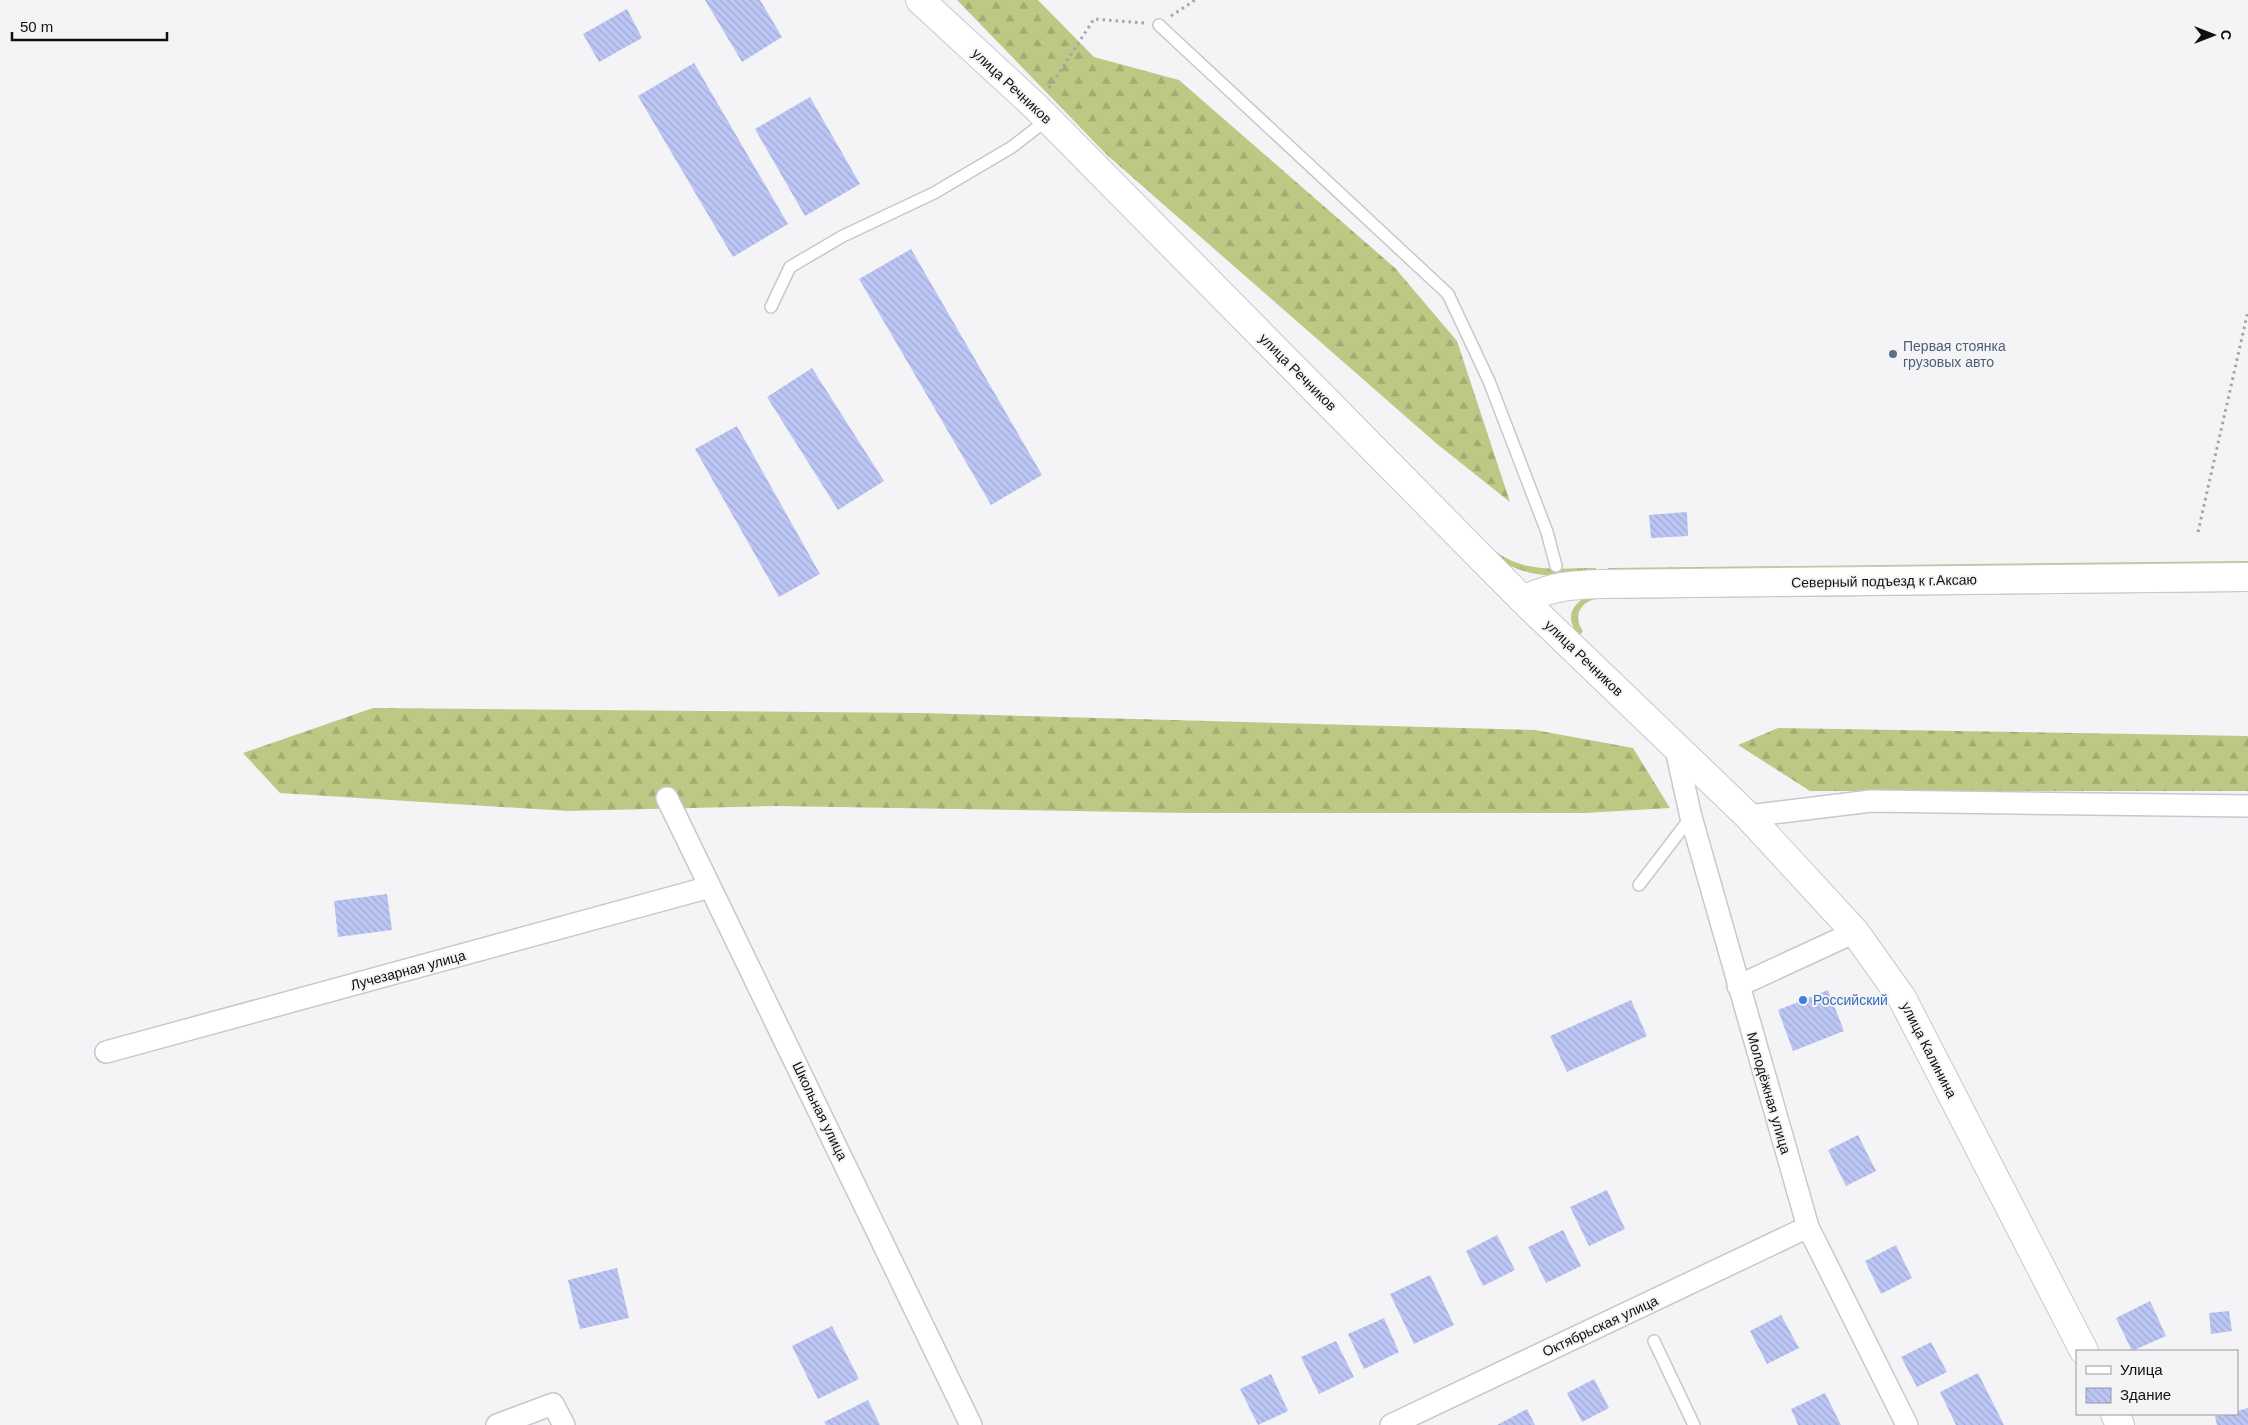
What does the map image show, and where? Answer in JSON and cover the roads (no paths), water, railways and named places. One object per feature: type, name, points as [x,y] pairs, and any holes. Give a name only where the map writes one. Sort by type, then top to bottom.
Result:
[{"type":"street","name":"улица Речников","points":[[920,0],[1042,113],[1523,600],[1675,745]]},
{"type":"street","name":"Северный подъезд к г.Аксаю","points":[[1523,600],[1546,589],[1602,584],[2248,577]]},
{"type":"street","name":"улица Калинина","points":[[1675,745],[1748,816],[1855,932],[1902,998],[2083,1350]]},
{"type":"street","name":"Молодёжная улица","points":[[1675,745],[1691,817],[1808,1227],[1907,1425]]},
{"type":"street","name":"Школьная улица","points":[[667,798],[971,1425]]},
{"type":"street","points":[[1748,816],[1871,801],[2248,806]]},
{"type":"street","name":"Лучезарная улица","points":[[106,1052],[710,887]]},
{"type":"street","points":[[1738,986],[1855,932]]},
{"type":"street","name":"Октябрьская улица","points":[[1391,1425],[1808,1227]]},
{"type":"street","points":[[498,1425],[553,1404],[564,1425]]},
{"type":"lane","points":[[1159,25],[1448,294],[1489,381],[1547,532],[1556,566]]},
{"type":"lane","points":[[772,307],[790,267],[843,236],[934,193],[1012,147],[1042,113]]},
{"type":"lane","points":[[1639,885],[1691,817]]},
{"type":"lane","points":[[1654,1341],[1694,1425]]},
{"type":"place","name":"Первая стоянка грузовых авто","points":[[1893,354]]},
{"type":"place","name":"Российский","points":[[1803,1000]]}]
